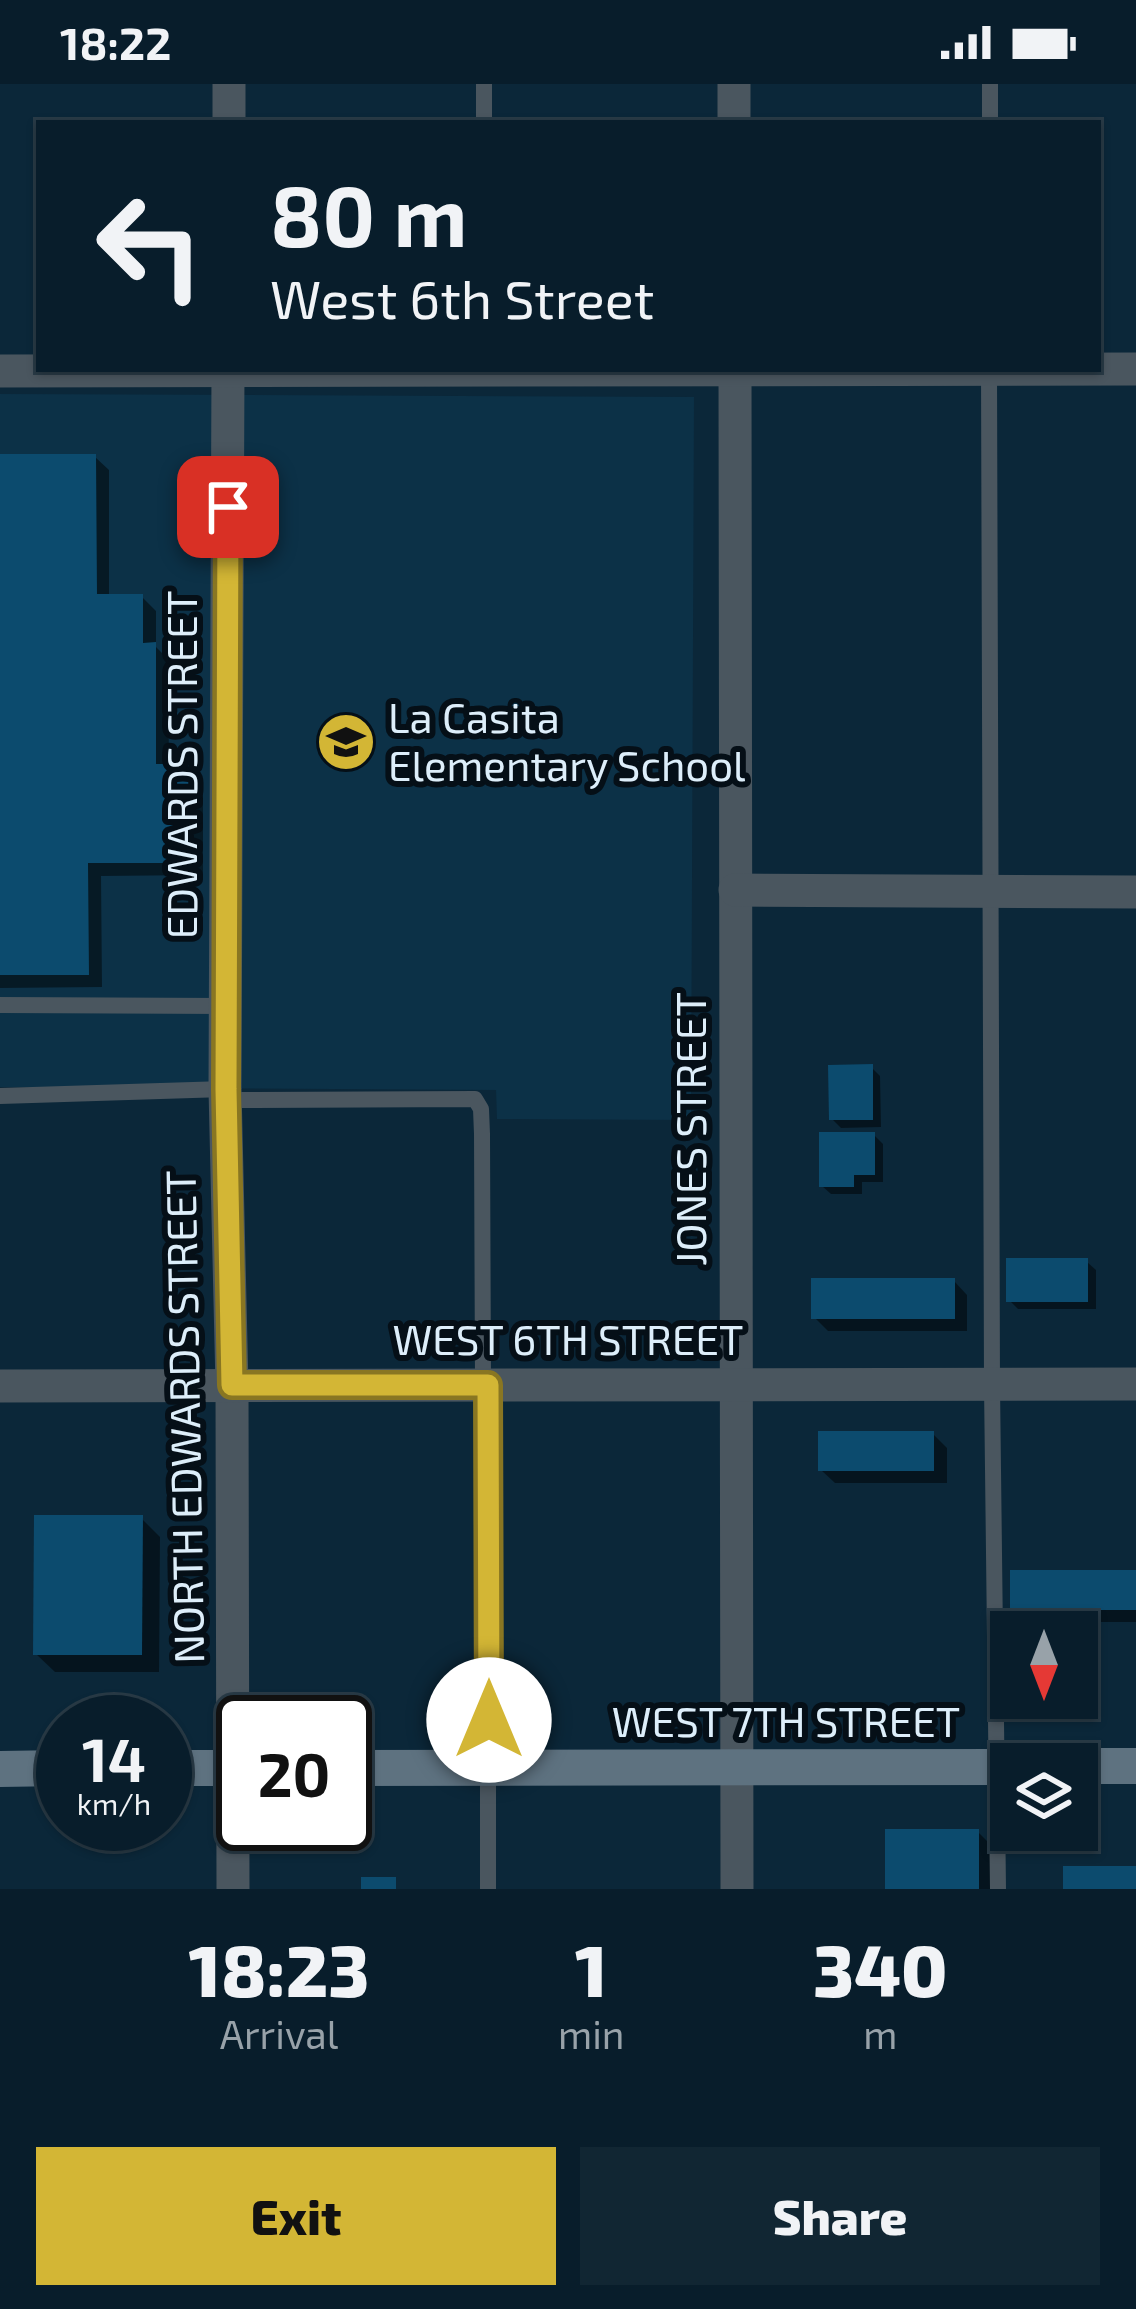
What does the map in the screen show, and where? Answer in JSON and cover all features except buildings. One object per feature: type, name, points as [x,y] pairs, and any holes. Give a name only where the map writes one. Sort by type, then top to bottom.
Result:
[{"type":"main road","points":[[1098,1766],[1136,1766]]},
{"type":"main road","name":"WEST 7TH STREET","points":[[372,1768],[990,1767]]},
{"type":"main road","points":[[0,1768],[36,1768]]},
{"type":"street","points":[[229,84],[229,120]]},
{"type":"street","points":[[734,84],[734,120]]},
{"type":"street","points":[[1101,369],[1136,369]]},
{"type":"street","points":[[0,371],[36,371]]},
{"type":"street","name":"EDWARDS STREET","points":[[226,1094],[228,372]]},
{"type":"street","name":"JONES STREET","points":[[735,372],[737,1889]]},
{"type":"street","points":[[736,890],[1136,892]]},
{"type":"street","name":"NORTH EDWARDS STREET","points":[[226,1094],[237,1695]]},
{"type":"street","name":"WEST 6TH STREET","points":[[0,1386],[1136,1384]]},
{"type":"street","name":"NORTH EDWARDS STREET","points":[[233,1889],[235,1851]]},
{"type":"lane","points":[[484,84],[484,120]]},
{"type":"lane","points":[[990,84],[990,120]]},
{"type":"lane","points":[[989,372],[992,1384],[1004,1743]]},
{"type":"lane","points":[[0,1005],[226,1006]]},
{"type":"lane","points":[[0,1096],[475,1099],[481,1109],[482,1134],[488,1889]]},
{"type":"lane","points":[[998,1889],[1000,1851]]},
{"type":"shaded area","name":"La Casita Elementary School","points":[[0,394],[694,397],[691,1120],[497,1119],[496,1090],[0,1087]]},
{"type":"place","name":"La Casita Elementary School","points":[[346,742]]},
{"type":"route","points":[[228,507],[226,1089],[232,1385],[488,1385],[489,1720]]}]
